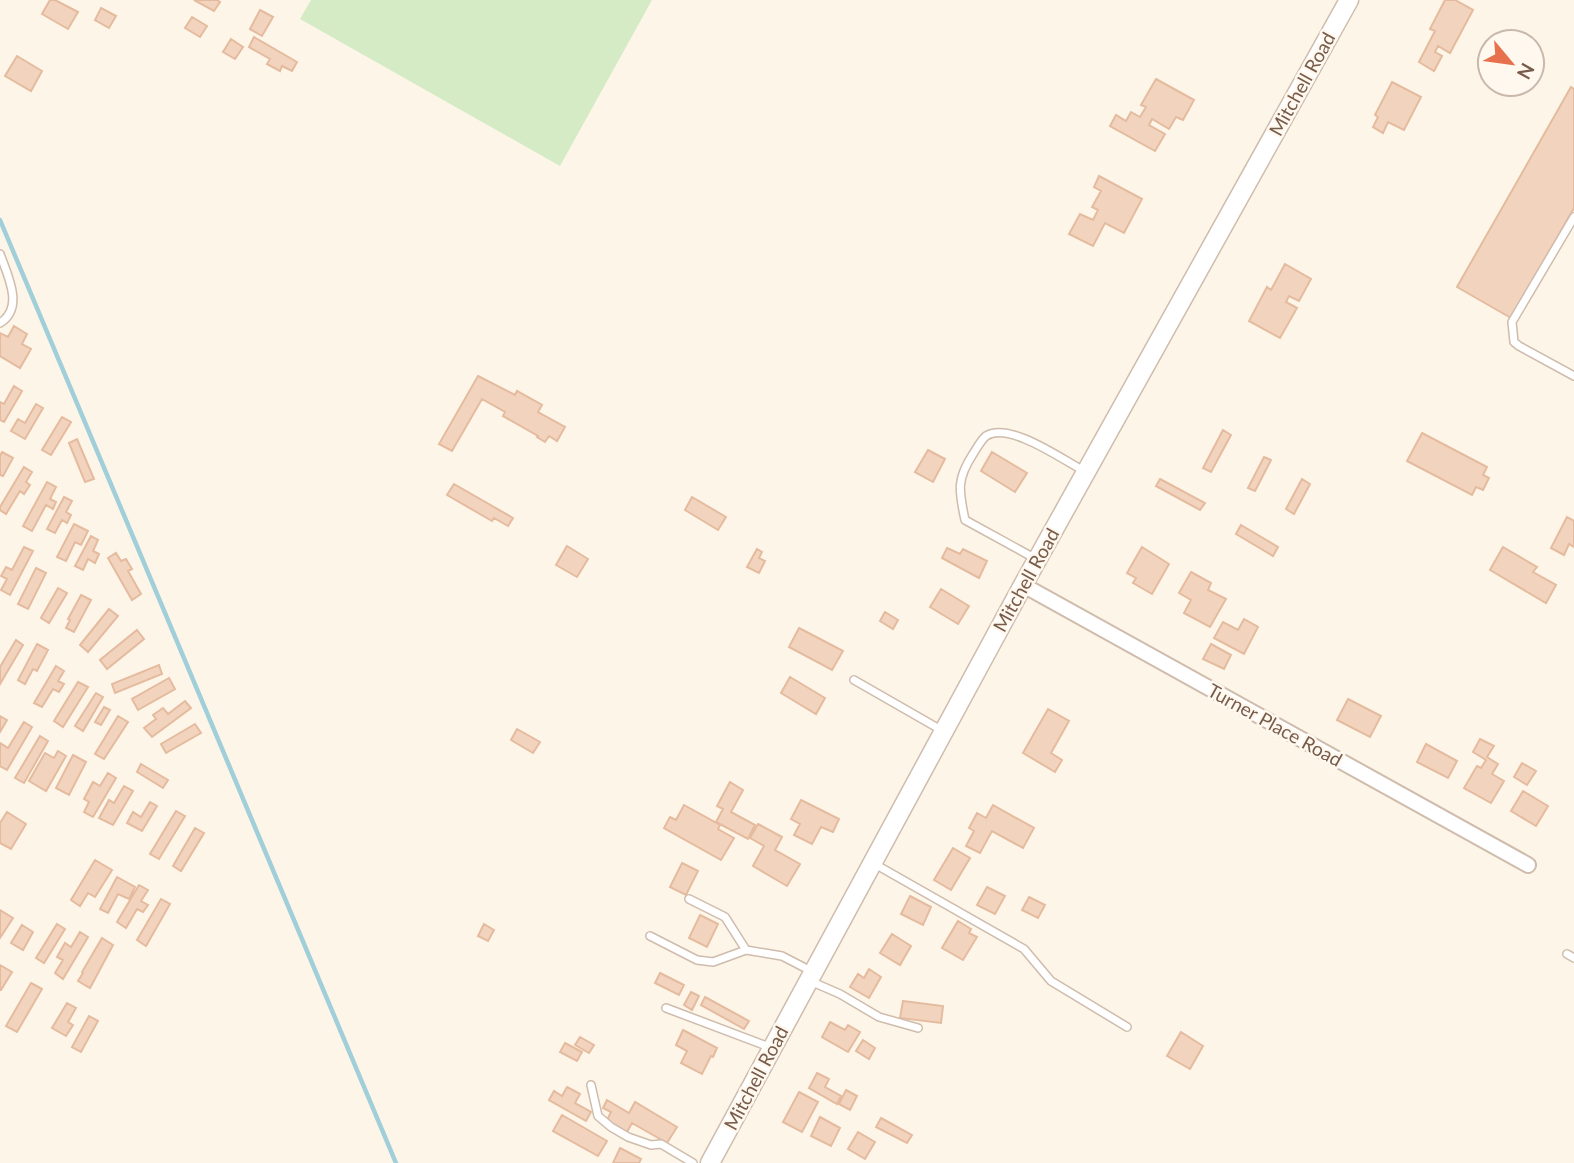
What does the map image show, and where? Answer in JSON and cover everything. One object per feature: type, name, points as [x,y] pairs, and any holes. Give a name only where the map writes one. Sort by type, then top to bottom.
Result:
[{"type":"street","name":"Mitchell Road","points":[[710,1163],[1023,585],[1349,0]]},
{"type":"street","name":"Turner Place Road","points":[[1023,585],[1528,865]]},
{"type":"lane","points":[[1574,218],[1512,322],[1514,342],[1574,376]]},
{"type":"lane","points":[[0,254],[14,295],[10,313],[0,323]]},
{"type":"lane","points":[[1037,560],[965,520],[959,494],[965,466],[987,435],[1000,432],[1025,438],[1086,472]]},
{"type":"lane","points":[[854,680],[944,731]]},
{"type":"lane","points":[[873,863],[1024,949],[1051,981],[1127,1027]]},
{"type":"lane","points":[[689,900],[725,917],[746,950]]},
{"type":"lane","points":[[650,936],[698,960],[713,962],[746,950],[782,956],[811,977],[879,1017],[918,1028]]},
{"type":"lane","points":[[666,1008],[772,1048]]},
{"type":"lane","points":[[591,1085],[598,1116],[611,1127],[628,1137],[651,1145],[661,1144],[693,1163]]},
{"type":"green space","points":[[311,0],[652,0],[560,166],[300,19]]},
{"type":"building","points":[[50,0],[78,12],[68,29],[42,14]]},
{"type":"building","points":[[194,0],[217,0],[220,2],[214,11]]},
{"type":"building","points":[[1445,0],[1455,0],[1473,10],[1450,53],[1438,46],[1435,52],[1442,56],[1434,71],[1419,62],[1435,31],[1430,29]]},
{"type":"building","points":[[101,8],[116,16],[109,28],[95,20]]},
{"type":"building","points":[[260,10],[273,17],[262,36],[250,29]]},
{"type":"building","points":[[192,17],[207,26],[200,37],[185,28]]},
{"type":"building","points":[[254,37],[297,62],[292,71],[282,66],[280,71],[267,64],[270,59],[249,47]]},
{"type":"building","points":[[231,39],[243,47],[235,59],[223,52]]},
{"type":"building","points":[[17,56],[42,71],[31,91],[5,76]]},
{"type":"building","points":[[1156,79],[1194,100],[1183,120],[1176,117],[1169,129],[1152,119],[1149,125],[1165,134],[1155,151],[1110,126],[1116,115],[1126,121],[1131,112],[1140,117],[1146,107],[1141,105]]},
{"type":"building","points":[[1392,82],[1421,97],[1404,130],[1388,122],[1383,133],[1373,127],[1378,117],[1375,115]]},
{"type":"building","points":[[1571,87],[1574,89],[1574,208],[1511,318],[1457,287]]},
{"type":"building","points":[[1099,176],[1142,199],[1124,233],[1105,223],[1093,246],[1069,234],[1080,214],[1093,220],[1098,210],[1092,207],[1101,191],[1094,187]]},
{"type":"building","points":[[1285,264],[1311,279],[1299,301],[1289,296],[1286,302],[1297,308],[1280,338],[1249,321],[1267,287],[1271,290]]},
{"type":"building","points":[[14,326],[27,334],[22,344],[31,349],[20,368],[0,356],[0,333],[8,337]]},
{"type":"building","points":[[478,376],[515,395],[517,391],[542,405],[538,412],[565,427],[557,441],[549,436],[545,442],[503,416],[505,412],[482,399],[452,451],[439,444]]},
{"type":"building","points":[[14,386],[22,391],[4,422],[0,420],[0,402],[4,404]]},
{"type":"building","points":[[36,404],[43,408],[25,439],[11,431],[18,419],[25,423]]},
{"type":"building","points":[[62,417],[71,422],[51,455],[42,450]]},
{"type":"building","points":[[1223,430],[1231,435],[1211,472],[1203,468]]},
{"type":"building","points":[[1422,433],[1487,467],[1483,475],[1489,478],[1483,490],[1476,487],[1472,495],[1407,461]]},
{"type":"building","points":[[77,439],[94,479],[85,482],[69,443]]},
{"type":"building","points":[[928,450],[945,459],[933,482],[915,472]]},
{"type":"building","points":[[2,452],[13,458],[3,476],[0,475]]},
{"type":"building","points":[[992,452],[1027,473],[1015,492],[981,471]]},
{"type":"building","points":[[1264,457],[1271,460],[1255,491],[1248,488]]},
{"type":"building","points":[[24,467],[32,472],[26,482],[30,485],[24,494],[20,491],[6,514],[0,507]]},
{"type":"building","points":[[1160,479],[1205,503],[1200,510],[1156,486]]},
{"type":"building","points":[[1302,479],[1310,484],[1294,514],[1286,509]]},
{"type":"building","points":[[47,482],[56,487],[50,499],[56,502],[53,509],[46,505],[32,531],[23,526]]},
{"type":"building","points":[[454,484],[513,518],[508,526],[494,518],[492,521],[447,495]]},
{"type":"building","points":[[64,497],[72,501],[66,512],[71,515],[67,523],[62,520],[55,533],[47,529]]},
{"type":"building","points":[[692,497],[726,517],[718,530],[685,510]]},
{"type":"building","points":[[1567,517],[1574,521],[1574,547],[1569,544],[1564,555],[1551,548]]},
{"type":"building","points":[[74,524],[88,531],[81,545],[75,542],[66,561],[57,557]]},
{"type":"building","points":[[1241,525],[1278,547],[1273,556],[1236,534]]},
{"type":"building","points":[[91,536],[98,540],[93,551],[99,554],[95,563],[88,559],[83,570],[75,566]]},
{"type":"building","points":[[567,546],[588,559],[577,577],[556,565]]},
{"type":"building","points":[[24,547],[33,551],[10,595],[1,590],[7,579],[1,576],[6,567],[12,570]]},
{"type":"building","points":[[1142,547],[1169,564],[1152,594],[1133,583],[1136,578],[1127,573]]},
{"type":"building","points":[[1503,547],[1537,567],[1533,572],[1556,585],[1546,603],[1490,570]]},
{"type":"building","points":[[947,548],[960,554],[963,549],[987,561],[979,578],[942,558]]},
{"type":"building","points":[[757,549],[762,552],[759,558],[765,561],[759,573],[747,567]]},
{"type":"building","points":[[116,553],[121,561],[126,559],[132,569],[128,571],[141,594],[132,600],[108,558]]},
{"type":"building","points":[[36,568],[46,573],[28,609],[18,604]]},
{"type":"building","points":[[1191,572],[1211,583],[1208,590],[1226,599],[1210,627],[1184,613],[1191,600],[1179,593]]},
{"type":"building","points":[[58,588],[67,593],[49,623],[41,618]]},
{"type":"building","points":[[941,589],[969,606],[958,624],[930,607]]},
{"type":"building","points":[[81,595],[91,600],[74,632],[66,628]]},
{"type":"building","points":[[109,609],[118,616],[88,652],[80,645]]},
{"type":"building","points":[[885,612],[898,620],[893,629],[880,621]]},
{"type":"building","points":[[1244,619],[1258,627],[1244,654],[1214,638],[1223,622],[1238,630]]},
{"type":"building","points":[[799,628],[843,651],[832,670],[789,647]]},
{"type":"building","points":[[137,630],[144,639],[107,669],[100,660]]},
{"type":"building","points":[[16,640],[23,645],[0,684],[0,667]]},
{"type":"building","points":[[37,644],[48,650],[37,671],[33,669],[25,684],[18,680]]},
{"type":"building","points":[[1211,644],[1231,655],[1224,669],[1203,659]]},
{"type":"building","points":[[159,665],[162,674],[115,693],[112,684]]},
{"type":"building","points":[[56,666],[64,671],[58,681],[64,684],[59,692],[53,689],[42,707],[34,703]]},
{"type":"building","points":[[790,677],[825,698],[816,714],[781,693]]},
{"type":"building","points":[[169,678],[175,689],[138,710],[132,699]]},
{"type":"building","points":[[78,682],[88,687],[63,727],[54,721]]},
{"type":"building","points":[[96,693],[103,697],[83,731],[75,726]]},
{"type":"building","points":[[1348,699],[1381,716],[1370,737],[1337,720]]},
{"type":"building","points":[[185,701],[191,708],[152,737],[144,728],[156,719],[153,715],[163,708],[168,714]]},
{"type":"building","points":[[104,707],[110,710],[101,725],[95,722]]},
{"type":"building","points":[[1048,709],[1069,721],[1051,753],[1062,760],[1055,772],[1023,753]]},
{"type":"building","points":[[0,716],[7,720],[0,732]]},
{"type":"building","points":[[118,716],[128,722],[104,759],[95,754]]},
{"type":"building","points":[[24,722],[32,727],[7,770],[0,766],[0,743],[8,748]]},
{"type":"building","points":[[195,724],[201,733],[166,753],[161,744]]},
{"type":"building","points":[[517,729],[540,742],[533,753],[511,740]]},
{"type":"building","points":[[40,736],[48,741],[24,783],[15,778]]},
{"type":"building","points":[[1480,739],[1494,746],[1487,757],[1498,764],[1492,774],[1504,781],[1491,803],[1464,788],[1477,766],[1481,768],[1486,760],[1473,752]]},
{"type":"building","points":[[1426,744],[1457,761],[1448,778],[1417,762]]},
{"type":"building","points":[[58,751],[66,756],[46,791],[29,781],[45,753],[54,758]]},
{"type":"building","points":[[73,755],[86,762],[69,795],[56,788]]},
{"type":"building","points":[[1522,763],[1536,771],[1527,785],[1514,777]]},
{"type":"building","points":[[141,764],[168,780],[163,788],[137,772]]},
{"type":"building","points":[[108,773],[116,778],[93,817],[84,812],[89,802],[84,799],[93,782],[100,786]]},
{"type":"building","points":[[730,782],[743,790],[731,812],[755,825],[748,839],[716,822],[723,809],[717,806]]},
{"type":"building","points":[[124,786],[133,791],[113,825],[99,818],[109,800],[114,803]]},
{"type":"building","points":[[1523,791],[1548,806],[1536,826],[1511,811]]},
{"type":"building","points":[[801,800],[839,819],[833,832],[821,827],[812,844],[794,835],[800,824],[791,819]]},
{"type":"building","points":[[150,802],[157,806],[142,831],[127,823],[133,812],[141,817]]},
{"type":"building","points":[[684,805],[720,825],[718,829],[734,838],[721,860],[664,828],[670,817],[676,820]]},
{"type":"building","points":[[993,805],[1034,828],[1023,848],[992,831],[980,853],[966,846],[974,831],[969,828],[977,813],[986,818]]},
{"type":"building","points":[[176,811],[185,816],[159,859],[150,854]]},
{"type":"building","points":[[7,812],[26,824],[11,849],[0,843],[0,823]]},
{"type":"building","points":[[758,824],[782,837],[775,850],[800,864],[787,886],[753,866],[764,846],[750,838]]},
{"type":"building","points":[[195,828],[204,833],[181,871],[173,866]]},
{"type":"building","points":[[953,848],[970,858],[951,890],[934,880]]},
{"type":"building","points":[[95,860],[112,870],[95,897],[88,893],[80,906],[71,900]]},
{"type":"building","points":[[682,863],[698,871],[686,895],[670,887]]},
{"type":"building","points":[[117,877],[135,887],[129,899],[118,894],[108,913],[100,909]]},
{"type":"building","points":[[139,885],[148,890],[141,901],[148,905],[143,912],[137,909],[126,928],[117,922]]},
{"type":"building","points":[[987,887],[1005,896],[995,914],[977,905]]},
{"type":"building","points":[[910,896],[931,907],[923,925],[901,914]]},
{"type":"building","points":[[1029,897],[1045,905],[1038,918],[1022,910]]},
{"type":"building","points":[[161,899],[170,904],[146,946],[137,940]]},
{"type":"building","points":[[0,910],[13,918],[0,938]]},
{"type":"building","points":[[700,915],[718,924],[707,947],[689,938]]},
{"type":"building","points":[[958,921],[971,929],[969,933],[977,937],[963,960],[942,948]]},
{"type":"building","points":[[57,924],[65,929],[44,963],[36,958]]},
{"type":"building","points":[[484,924],[494,930],[488,941],[478,936]]},
{"type":"building","points":[[22,925],[33,932],[23,950],[11,943]]},
{"type":"building","points":[[80,932],[88,937],[63,979],[55,973],[63,960],[57,957],[65,943],[71,947]]},
{"type":"building","points":[[892,934],[911,946],[900,965],[880,953]]},
{"type":"building","points":[[102,938],[113,945],[90,988],[78,981]]},
{"type":"building","points":[[0,965],[12,972],[1,990],[0,990]]},
{"type":"building","points":[[869,969],[881,977],[869,998],[850,987],[858,974],[864,978]]},
{"type":"building","points":[[660,973],[684,985],[679,995],[655,983]]},
{"type":"building","points":[[31,983],[42,989],[17,1032],[6,1026]]},
{"type":"building","points":[[691,992],[699,996],[692,1010],[684,1005]]},
{"type":"building","points":[[705,997],[749,1021],[744,1029],[701,1005]]},
{"type":"building","points":[[903,1001],[943,1006],[941,1023],[900,1018]]},
{"type":"building","points":[[67,1003],[76,1008],[68,1022],[73,1025],[66,1036],[52,1028]]},
{"type":"building","points":[[89,1016],[98,1021],[81,1052],[72,1047]]},
{"type":"building","points":[[830,1022],[845,1030],[848,1025],[860,1032],[848,1052],[822,1037]]},
{"type":"building","points":[[683,1030],[717,1048],[702,1074],[681,1063],[687,1051],[676,1045]]},
{"type":"building","points":[[1181,1032],[1203,1046],[1190,1069],[1167,1056]]},
{"type":"building","points":[[580,1037],[594,1045],[589,1053],[575,1045]]},
{"type":"building","points":[[863,1040],[875,1048],[869,1059],[856,1051]]},
{"type":"building","points":[[565,1043],[582,1052],[577,1061],[560,1052]]},
{"type":"building","points":[[817,1073],[829,1079],[825,1087],[841,1096],[837,1104],[809,1088]]},
{"type":"building","points":[[567,1087],[580,1094],[575,1103],[591,1112],[586,1121],[549,1100],[554,1091],[562,1096]]},
{"type":"building","points":[[846,1090],[857,1096],[850,1110],[839,1104]]},
{"type":"building","points":[[799,1092],[818,1102],[802,1132],[783,1122]]},
{"type":"building","points":[[607,1100],[629,1113],[635,1102],[677,1127],[667,1143],[632,1123],[627,1132],[607,1120],[611,1112],[603,1108]]},
{"type":"building","points":[[562,1115],[607,1141],[598,1156],[553,1131]]},
{"type":"building","points":[[820,1117],[840,1128],[831,1146],[811,1136]]},
{"type":"building","points":[[881,1118],[912,1135],[907,1143],[876,1127]]},
{"type":"building","points":[[858,1132],[875,1142],[865,1159],[848,1149]]},
{"type":"building","points":[[620,1148],[641,1159],[639,1163],[613,1163]]},
{"type":"waterway","points":[[0,220],[396,1163]]}]
